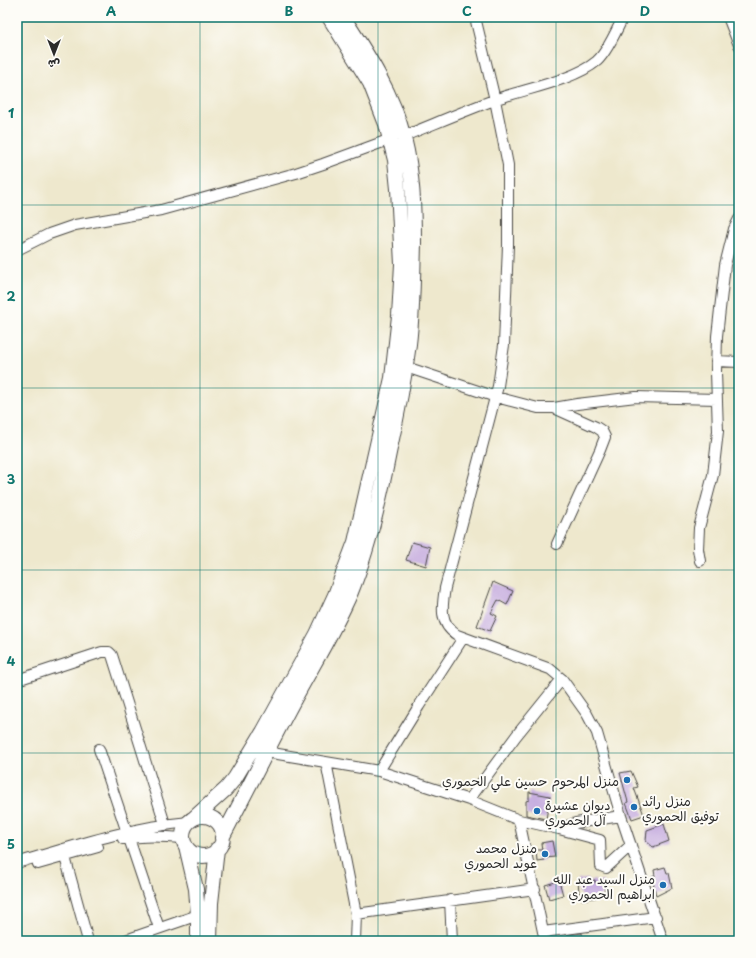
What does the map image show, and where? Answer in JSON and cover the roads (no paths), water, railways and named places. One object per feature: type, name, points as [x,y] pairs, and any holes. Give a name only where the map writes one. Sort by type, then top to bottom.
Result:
[{"type":"main road","points":[[184,842],[193,853],[198,855],[209,855],[220,844],[266,752],[343,608],[356,578],[375,517],[406,367],[410,335],[414,274],[414,224],[410,169],[397,138],[382,111],[370,83],[329,17]]},
{"type":"main road","points":[[198,941],[198,915],[194,876],[184,842],[183,832],[192,820],[231,783],[263,732],[317,634],[342,580],[355,542],[392,378],[399,316],[402,264],[399,196],[395,160],[397,138],[395,110],[388,92],[367,54],[343,17]]},
{"type":"main road","points":[[192,820],[200,816],[212,818],[220,827],[220,844],[211,903],[210,941]]},
{"type":"street","points":[[475,17],[495,100],[508,165],[509,188],[504,345],[496,397],[467,500],[443,601],[442,609],[444,620],[447,627],[452,632],[463,638],[544,666],[555,672],[562,679],[587,714],[597,733],[621,816],[663,941]]},
{"type":"street","points":[[17,250],[50,234],[75,225],[161,210],[310,168],[397,138],[495,100],[561,79],[589,67],[600,58],[623,17]]},
{"type":"street","points":[[728,17],[739,45]]},
{"type":"street","points":[[700,561],[698,549],[699,528],[714,475],[718,431],[716,361],[717,336],[725,265],[734,229],[739,219]]},
{"type":"street","points":[[716,361],[739,362]]},
{"type":"street","points":[[406,367],[496,397],[538,408],[554,408],[636,397],[717,399]]},
{"type":"street","points":[[554,408],[596,427],[602,431],[604,437],[597,457],[557,544]]},
{"type":"street","points":[[379,771],[463,638]]},
{"type":"street","points":[[17,680],[102,652],[109,652],[112,655],[165,824]]},
{"type":"street","points":[[469,800],[516,736],[562,679]]},
{"type":"street","points":[[99,749],[159,928]]},
{"type":"street","points":[[266,752],[379,771],[469,800],[520,820],[600,840],[601,866],[604,868],[610,865],[631,845]]},
{"type":"street","points":[[326,762],[356,914],[355,941]]},
{"type":"street","points":[[559,829],[576,823],[621,816]]},
{"type":"street","points":[[17,863],[165,824],[192,820]]},
{"type":"street","points":[[520,820],[544,936],[656,917]]},
{"type":"street","points":[[17,869],[65,857],[128,834],[159,836],[184,842]]},
{"type":"street","points":[[65,857],[88,941]]},
{"type":"street","points":[[356,914],[535,889]]},
{"type":"street","points":[[450,900],[452,941]]},
{"type":"street","points":[[123,941],[198,915]]},
{"type":"place","name":"منزل المرحوم حسين علي الحموري","points":[[627,780]]},
{"type":"place","name":"منزل رائد توفيق الحموري","points":[[634,807]]},
{"type":"place","name":"ديوان عشيرة آل الحموري","points":[[537,811]]},
{"type":"place","name":"منزل محمد عويد الحموري","points":[[545,854]]},
{"type":"place","name":"منزل السيد عبد الله ابراهيم الحموري","points":[[663,885]]}]
